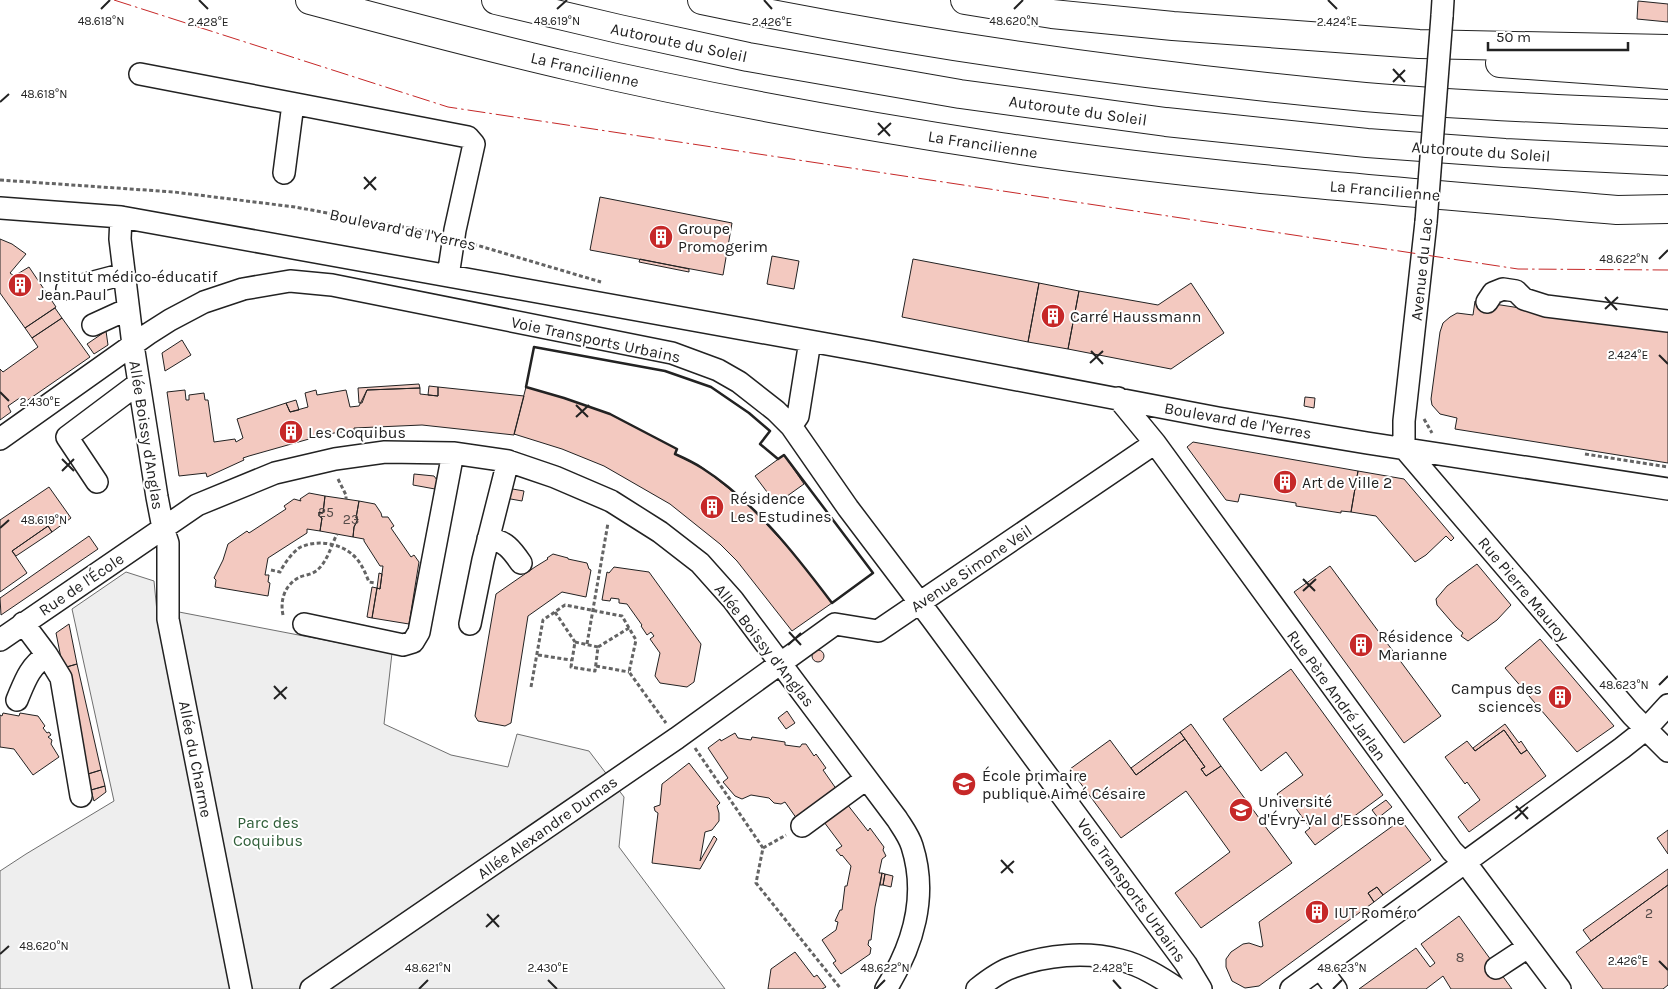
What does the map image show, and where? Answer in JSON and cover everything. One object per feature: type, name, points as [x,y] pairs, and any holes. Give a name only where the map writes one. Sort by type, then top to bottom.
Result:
[{"type":"highway","name":"La Francilienne","points":[[310,0],[414,28],[627,78],[856,123],[1002,148],[1246,178],[1617,210],[1668,209]]},
{"type":"highway","name":"Autoroute du Soleil","points":[[496,0],[748,57],[960,94],[1166,122],[1367,143],[1505,153],[1668,161]]},
{"type":"highway","points":[[702,0],[982,51],[1174,77],[1376,98],[1508,107],[1668,114]]},
{"type":"highway","points":[[965,0],[1052,14],[1173,26],[1419,44],[1668,49]]},
{"type":"highway","points":[[1419,44],[1484,62],[1668,75]]},
{"type":"highway","points":[[1617,210],[1668,216]]},
{"type":"street","name":"Avenue du Lac","points":[[1404,448],[1404,421],[1426,222],[1442,8]]},
{"type":"street","points":[[140,74],[468,138],[474,144],[453,238],[448,276]]},
{"type":"street","points":[[284,173],[293,104]]},
{"type":"street","name":"Boulevard de l'Yerres","points":[[0,208],[121,217],[810,341],[1228,419],[1668,489]]},
{"type":"street","name":"Allée Boissy d'Anglas","points":[[121,217],[120,239],[132,345],[163,528],[197,505],[275,473],[335,459],[385,452],[453,453],[508,461],[555,477],[611,501],[660,532],[700,563],[733,600],[902,827],[911,844],[918,870],[919,897],[914,930],[897,971],[886,989]]},
{"type":"street","points":[[67,288],[124,274]]},
{"type":"street","name":"Voie Transports Urbains","points":[[0,439],[170,320],[204,302],[243,289],[290,281],[332,285],[672,353],[718,370],[739,382],[776,411],[791,426],[848,508],[1186,964],[1201,989]]},
{"type":"street","points":[[1487,302],[1493,292],[1503,289],[1516,292],[1524,298],[1546,306],[1668,321]]},
{"type":"street","points":[[93,325],[128,310]]},
{"type":"street","points":[[791,426],[798,416],[810,341]]},
{"type":"street","points":[[97,482],[67,437],[139,383]]},
{"type":"street","name":"Rue Père André Jarlan","points":[[1118,398],[1155,443],[1458,857],[1560,989]]},
{"type":"street","name":"Avenue Simone Veil","points":[[780,663],[834,624],[878,631],[1155,443]]},
{"type":"street","name":"Rue Pierre Mauroy","points":[[1404,448],[1632,715],[1668,751]]},
{"type":"street","points":[[304,624],[403,645],[413,642],[418,632],[453,453]]},
{"type":"street","points":[[470,624],[488,539],[508,461]]},
{"type":"street","name":"Rue de l'École","points":[[0,640],[163,528]]},
{"type":"street","name":"Allée du Charme","points":[[163,528],[168,543],[168,619],[241,989]]},
{"type":"street","points":[[488,539],[497,540],[505,544],[521,563]]},
{"type":"street","points":[[23,623],[47,654],[61,678],[81,796]]},
{"type":"street","points":[[17,700],[29,671],[38,660],[47,654]]},
{"type":"street","name":"Allée Alexandre Dumas","points":[[312,989],[677,738],[780,663]]},
{"type":"street","points":[[1291,989],[1320,968],[1458,857],[1622,748],[1646,729],[1668,705]]},
{"type":"street","points":[[802,826],[866,779]]},
{"type":"street","points":[[1496,968],[1528,947]]},
{"type":"street","name":"Voie Transports Urbains","points":[[977,989],[1011,967],[1067,955],[1119,959],[1140,967],[1178,989]]},
{"type":"street","points":[[1320,968],[1336,989]]},
{"type":"path","name":"Boulevard de l'Yerres","points":[[0,180],[174,192],[295,206],[436,233],[608,284]]},
{"type":"path","points":[[338,479],[346,499]]},
{"type":"path","points":[[587,644],[608,523]]},
{"type":"path","points":[[283,615],[282,598],[287,588],[297,578],[316,572],[325,562],[338,534]]},
{"type":"path","points":[[271,570],[280,572],[298,548],[320,543],[332,544],[343,547],[353,555],[360,562],[370,582],[375,583]]},
{"type":"path","points":[[554,612],[575,642],[598,647],[629,628]]},
{"type":"path","points":[[575,642],[571,667],[595,671],[598,647]]},
{"type":"path","points":[[538,655],[571,660]]},
{"type":"path","points":[[596,666],[629,672]]},
{"type":"path","points":[[763,848],[802,826]]},
{"type":"path","points":[[809,947],[841,989]]},
{"type":"green space","name":"Parc des Coquibus","points":[[126,572],[154,581],[157,612],[179,612],[392,653],[384,724],[451,755],[508,767],[517,734],[589,751],[624,797],[619,847],[725,989],[0,989],[0,871],[114,801],[72,609]]},
{"type":"building","points":[[1638,1],[1668,4],[1668,22],[1637,19]]},
{"type":"building","name":"Groupe Promogerim","points":[[600,197],[732,223],[723,275],[590,250]]},
{"type":"building","name":"Institut médico-éducatif Jean Paul","points":[[0,239],[12,244],[26,254],[10,273],[14,276],[29,267],[56,307],[25,328],[0,293]]},
{"type":"building","points":[[772,256],[799,261],[794,289],[767,284]]},
{"type":"building","points":[[640,259],[689,269],[689,272],[639,262]]},
{"type":"building","points":[[913,259],[1039,283],[1028,342],[902,317]]},
{"type":"building","name":"Carré Haussmann","points":[[1039,283],[1079,291],[1068,349],[1028,342]]},
{"type":"building","points":[[1191,283],[1224,333],[1171,369],[1068,349],[1079,291],[1158,305]]},
{"type":"building","points":[[1475,301],[1668,331],[1668,463],[1455,429],[1457,418],[1440,414],[1432,405],[1431,399],[1440,332],[1443,323],[1457,313],[1473,315]]},
{"type":"building","points":[[55,308],[62,318],[32,338],[25,328]]},
{"type":"building","points":[[62,318],[90,357],[25,402],[21,397],[8,406],[11,412],[0,420],[0,369],[3,372],[38,347],[32,338]]},
{"type":"building","points":[[106,331],[108,345],[94,354],[87,344]]},
{"type":"building","points":[[182,340],[191,355],[165,371],[162,353]]},
{"type":"building","points":[[419,384],[420,388],[367,390],[362,403],[359,403],[358,388]]},
{"type":"building","points":[[429,386],[438,387],[438,396],[428,395]]},
{"type":"building","name":"Les Coquibus","points":[[438,387],[524,396],[514,435],[422,425],[354,428],[354,430],[308,437],[309,439],[243,458],[244,460],[207,477],[206,473],[179,476],[167,392],[185,390],[186,400],[189,400],[189,395],[204,393],[205,400],[208,400],[214,442],[235,439],[236,442],[243,438],[237,419],[286,403],[290,412],[308,407],[305,393],[316,390],[317,395],[346,390],[350,407],[359,406],[367,390],[420,388],[420,394],[438,396]]},
{"type":"building","name":"Résidence Les Estudines","points":[[526,387],[610,414],[677,449],[675,454],[703,468],[753,510],[794,554],[832,603],[792,631],[737,561],[720,544],[670,504],[604,466],[562,449],[514,434]]},
{"type":"building","points":[[1305,397],[1315,398],[1314,408],[1304,406]]},
{"type":"building","points":[[296,400],[299,410],[290,412],[286,403]]},
{"type":"building","name":"Art de Ville 2","points":[[1193,442],[1358,471],[1351,512],[1341,511],[1341,513],[1296,506],[1296,503],[1240,494],[1238,502],[1226,500],[1187,447]]},
{"type":"building","points":[[784,455],[804,484],[776,504],[755,476]]},
{"type":"building","points":[[1358,471],[1404,479],[1454,538],[1451,541],[1446,536],[1426,555],[1415,562],[1376,516],[1351,512]]},
{"type":"building","points":[[414,474],[434,476],[437,480],[435,489],[413,485]]},
{"type":"building","points":[[49,487],[71,518],[52,532],[48,526],[12,551],[27,573],[0,592],[0,520]]},
{"type":"building","points":[[507,488],[524,491],[522,501],[505,498]]},
{"type":"building","points":[[309,493],[325,496],[323,513],[319,512],[319,516],[322,518],[320,531],[307,529],[307,533],[268,558],[265,575],[269,575],[268,596],[215,587],[216,580],[214,578],[228,544],[286,509],[284,506],[294,499],[301,501],[300,499]]},
{"type":"building","points":[[325,496],[359,501],[356,518],[358,519],[354,527],[353,537],[320,531],[322,518],[319,516],[319,512],[323,513]]},
{"type":"building","points":[[359,501],[375,504],[382,517],[388,517],[394,526],[391,528],[411,557],[414,555],[419,562],[409,624],[372,618],[377,588],[380,589],[383,566],[380,566],[364,539],[353,537],[354,527],[358,519],[356,518]]},
{"type":"building","points":[[48,526],[52,532],[16,556],[12,551]]},
{"type":"building","points":[[89,536],[98,549],[1,615],[0,598]]},
{"type":"building","points":[[553,554],[587,563],[591,570],[586,597],[562,592],[528,616],[511,723],[505,726],[478,721],[475,716],[496,594]]},
{"type":"building","points":[[1477,564],[1511,605],[1497,620],[1468,641],[1461,636],[1463,633],[1437,605],[1436,599],[1447,586]]},
{"type":"building","name":"Résidence Marianne","points":[[1330,566],[1441,716],[1404,743],[1294,592]]},
{"type":"building","points":[[614,567],[649,572],[701,644],[694,682],[687,687],[660,683],[655,676],[660,653],[650,639],[654,636],[651,632],[647,635],[627,604],[619,603],[619,599],[602,600],[607,572],[609,573]]},
{"type":"building","points":[[379,573],[382,574],[380,589],[377,588]]},
{"type":"building","points":[[372,587],[377,588],[372,618],[367,617]]},
{"type":"building","points":[[69,624],[77,664],[63,668],[56,633]]},
{"type":"building","name":"Campus des sciences","points":[[1540,639],[1614,726],[1577,752],[1505,668]]},
{"type":"building","points":[[816,650],[820,650],[824,656],[820,662],[816,662],[812,658],[812,654]]},
{"type":"building","points":[[77,664],[101,770],[88,774],[63,668]]},
{"type":"building","points":[[1291,669],[1383,795],[1315,845],[1305,832],[1310,828],[1292,803],[1287,807],[1277,794],[1303,775],[1286,752],[1261,771],[1223,719]]},
{"type":"building","points":[[787,711],[795,723],[786,729],[778,718]]},
{"type":"building","points":[[3,713],[19,716],[20,713],[38,716],[45,726],[43,728],[51,735],[48,737],[52,740],[51,744],[59,757],[33,775],[14,749],[0,747],[0,715],[2,716]]},
{"type":"building","points":[[1191,724],[1221,766],[1206,776],[1201,769],[1205,767],[1180,732]]},
{"type":"building","points":[[1505,724],[1519,743],[1521,741],[1527,750],[1521,754],[1504,730],[1475,751],[1473,748]]},
{"type":"building","points":[[1504,730],[1521,754],[1527,750],[1546,776],[1469,832],[1458,817],[1480,800],[1467,782],[1465,784],[1445,757],[1467,741],[1475,751]]},
{"type":"building","points":[[1180,732],[1185,739],[1136,775],[1131,768]]},
{"type":"building","points":[[735,733],[738,738],[751,740],[752,737],[785,742],[785,745],[800,747],[802,744],[806,744],[814,756],[816,754],[826,768],[823,770],[837,790],[797,819],[785,802],[781,804],[774,803],[769,798],[751,795],[742,799],[735,796],[723,782],[728,778],[708,748],[720,739],[721,741]]},
{"type":"building","points":[[1185,739],[1205,767],[1201,769],[1206,776],[1221,766],[1292,863],[1201,928],[1175,893],[1230,852],[1186,791],[1121,838],[1070,769],[1110,740],[1136,775]]},
{"type":"building","points":[[689,763],[720,803],[717,806],[719,821],[712,830],[705,832],[700,861],[714,836],[717,839],[700,869],[652,863],[658,813],[654,807],[660,805],[662,784]]},
{"type":"building","points":[[101,770],[105,786],[91,790],[88,774]]},
{"type":"building","points":[[105,786],[106,792],[94,801],[91,790]]},
{"type":"building","points":[[1386,800],[1392,807],[1378,818],[1372,810]]},
{"type":"building","points":[[847,804],[868,831],[870,828],[884,847],[883,850],[886,856],[882,859],[879,873],[882,873],[871,940],[869,940],[868,945],[871,948],[870,954],[841,974],[833,963],[836,961],[822,940],[836,930],[838,922],[835,921],[840,910],[842,910],[845,886],[847,886],[851,866],[836,850],[842,846],[824,822]]},
{"type":"building","name":"IUT Roméro","points":[[1401,820],[1431,860],[1383,895],[1377,887],[1368,893],[1374,902],[1259,986],[1245,988],[1232,981],[1226,967],[1226,959],[1231,952],[1243,944],[1249,943],[1263,946],[1259,922]]},
{"type":"building","points":[[1668,830],[1668,854],[1657,838]]},
{"type":"building","points":[[1668,869],[1668,885],[1591,941],[1583,930]]},
{"type":"building","points":[[882,873],[885,874],[883,885],[880,885]]},
{"type":"building","points":[[885,874],[893,876],[891,887],[883,885]]},
{"type":"building","points":[[1668,885],[1668,985],[1663,989],[1603,989],[1576,952]]},
{"type":"building","points":[[1377,887],[1383,895],[1374,902],[1368,893]]},
{"type":"building","points":[[1459,916],[1512,989],[1451,989],[1443,976],[1426,989],[1359,989],[1416,948],[1430,967],[1435,963],[1421,944]]},
{"type":"building","points":[[795,952],[814,977],[817,975],[826,987],[822,989],[768,989],[771,969]]},
{"type":"wall","points":[[534,347],[665,371],[711,387],[749,413],[770,431],[760,444],[778,459],[784,455],[873,573],[832,603],[788,547],[756,512],[721,481],[699,466],[675,454],[677,449],[610,414],[526,387],[534,347]]},
{"type":"power","points":[[114,0],[448,107],[1518,269],[1668,270]]},
{"type":"place","name":"Groupe Promogerim","points":[[661,237]]},
{"type":"place","name":"Institut médico-éducatif Jean Paul","points":[[20,285]]},
{"type":"place","name":"Carré Haussmann","points":[[1053,316]]},
{"type":"place","name":"Les Coquibus","points":[[291,432]]},
{"type":"place","name":"Art de Ville 2","points":[[1285,482]]},
{"type":"place","name":"Résidence Les Estudines","points":[[712,507]]},
{"type":"place","name":"Résidence Marianne","points":[[1361,645]]},
{"type":"place","name":"Campus des sciences","points":[[1560,697]]},
{"type":"place","name":"École primaire publique Aimé Césaire","points":[[964,784]]},
{"type":"place","name":"Université d'Évry-Val d'Essonne","points":[[1241,810]]},
{"type":"place","name":"IUT Roméro","points":[[1317,912]]}]
